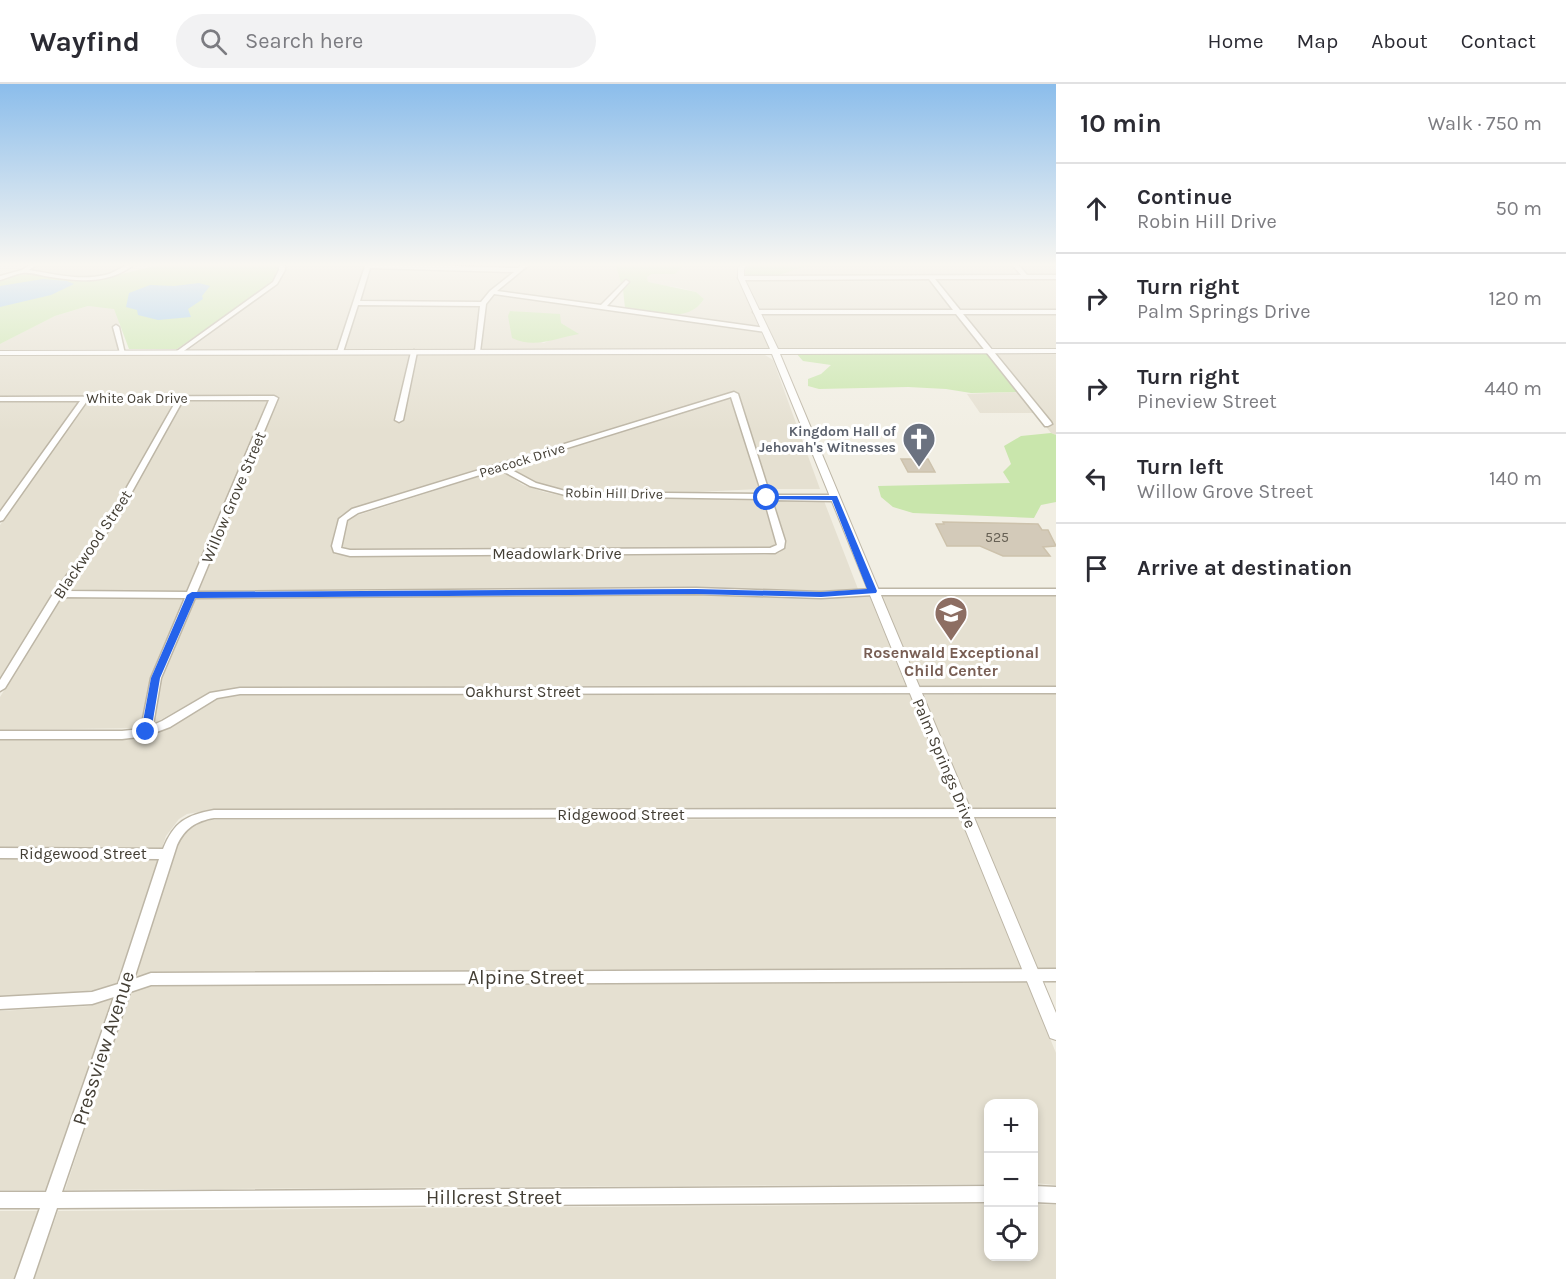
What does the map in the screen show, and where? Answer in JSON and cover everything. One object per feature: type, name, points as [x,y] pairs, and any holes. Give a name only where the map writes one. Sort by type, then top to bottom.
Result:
[{"type":"street","points":[[179,352],[225,319]]},
{"type":"street","points":[[340,352],[351,319]]},
{"type":"street","points":[[478,351],[481,319]]},
{"type":"street","points":[[682,319],[765,330]]},
{"type":"street","name":"Palm Springs Drive","points":[[759,319],[775,351],[1056,1033]]},
{"type":"street","points":[[965,319],[1048,423]]},
{"type":"street","points":[[116,327],[123,352]]},
{"type":"street","points":[[0,352],[1056,351]]},
{"type":"street","points":[[399,420],[414,352]]},
{"type":"street","name":"Peacock Drive","points":[[337,550],[338,533],[346,516],[734,394],[766,495]]},
{"type":"street","name":"Blackwood Street","points":[[0,688],[58,594],[114,517],[181,398]]},
{"type":"street","name":"White Oak Drive","points":[[0,399],[274,398]]},
{"type":"street","name":"Willow Grove Street","points":[[146,732],[156,678],[274,398]]},
{"type":"street","points":[[0,518],[85,399]]},
{"type":"street","name":"Robin Hill Drive","points":[[501,466],[525,483],[569,494],[833,495]]},
{"type":"street","name":"Meadowlark Drive","points":[[337,550],[350,554],[763,553],[781,546],[766,495]]},
{"type":"street","points":[[58,594],[685,591],[821,595],[873,591],[1056,592]]},
{"type":"street","name":"Oakhurst Street","points":[[0,735],[122,735],[146,732],[166,724],[214,695],[240,691],[1056,690]]},
{"type":"street","name":"Ridgewood Street","points":[[187,821],[199,816],[214,814],[1056,813]]},
{"type":"street","name":"Pressview Avenue","points":[[24,1279],[124,988],[173,836],[187,821]]},
{"type":"street","name":"Ridgewood Street","points":[[0,853],[167,854]]},
{"type":"street","name":"Alpine Street","points":[[0,1003],[92,998],[151,979],[1056,975]]},
{"type":"street","name":"Hillcrest Street","points":[[0,1200],[984,1194]]},
{"type":"street","points":[[1038,1194],[1056,1195]]},
{"type":"shaded area","points":[[50,319],[119,320],[119,325],[113,326],[119,349],[0,350],[0,344]]},
{"type":"shaded area","points":[[231,319],[347,319],[337,350],[187,351]]},
{"type":"shaded area","points":[[354,319],[477,319],[474,350],[344,350]]},
{"type":"shaded area","points":[[484,319],[511,319],[512,333],[544,343],[554,338],[577,333],[561,323],[546,319],[673,319],[762,331],[770,350],[482,350]]},
{"type":"shaded area","points":[[699,319],[756,319],[760,327]]},
{"type":"shaded area","points":[[764,319],[962,319],[987,349],[778,350]]},
{"type":"shaded area","points":[[968,319],[1056,319],[1056,349],[994,349]]},
{"type":"shaded area","points":[[417,353],[765,355],[773,360],[820,489],[768,489],[739,395],[734,392],[354,509],[341,515],[336,524],[331,547],[334,554],[350,556],[765,555],[779,553],[786,546],[772,500],[824,501],[858,589],[820,591],[695,588],[198,592],[279,396],[0,397],[0,354],[410,354],[395,422],[403,422]]},
{"type":"shaded area","points":[[997,353],[1056,353],[1056,435],[1051,433],[1035,413],[980,413],[967,394],[1020,392],[1045,425],[1053,426]]},
{"type":"shaded area","points":[[731,398],[759,489],[697,492],[570,492],[548,488],[529,481],[508,467]]},
{"type":"shaded area","points":[[176,400],[109,517],[55,590],[0,678],[0,525],[88,401]]},
{"type":"shaded area","points":[[184,400],[269,400],[188,592],[66,590],[119,517]]},
{"type":"shaded area","points":[[0,401],[80,401],[0,511]]},
{"type":"shaded area","points":[[500,470],[523,485],[568,497],[698,497],[763,500],[776,545],[770,548],[351,550],[342,548],[345,525],[349,518]]},
{"type":"shaded area","points":[[697,595],[823,598],[869,595],[906,686],[240,687],[210,692],[153,724],[162,678],[195,598]]},
{"type":"shaded area","points":[[879,595],[1056,595],[1056,686],[918,686]]},
{"type":"shaded area","points":[[62,597],[185,598],[150,678],[140,728],[0,730],[0,697]]},
{"type":"shaded area","points":[[1056,694],[1056,808],[971,808],[922,695]]},
{"type":"shaded area","points":[[239,695],[910,695],[957,808],[216,809],[187,814],[179,819],[166,836],[162,848],[0,847],[0,739],[120,739],[151,735],[216,699]]},
{"type":"shaded area","points":[[962,819],[1021,968],[153,972],[135,977],[180,837],[190,825],[199,822],[213,820]]},
{"type":"shaded area","points":[[975,819],[1056,819],[1056,968],[1037,968]]},
{"type":"shaded area","points":[[0,859],[158,859],[117,983],[93,991],[0,996]]},
{"type":"shaded area","points":[[1027,982],[1056,1053],[1056,1185],[1038,1183],[1038,1099],[984,1099],[984,1184],[65,1190],[130,993],[150,986]]},
{"type":"shaded area","points":[[112,999],[47,1190],[0,1190],[0,1011],[89,1006]]},
{"type":"shaded area","points":[[984,1204],[984,1261],[1038,1261],[1038,1204],[1056,1205],[1056,1279],[34,1279],[58,1211]]},
{"type":"shaded area","points":[[0,1211],[39,1211],[14,1279],[0,1279]]},
{"type":"green space","points":[[0,319],[50,319],[0,344]]},
{"type":"green space","points":[[118,319],[221,319],[177,349],[129,349]]},
{"type":"green space","points":[[509,319],[561,319],[561,323],[579,334],[537,343],[512,338]]},
{"type":"green space","points":[[796,353],[989,353],[1020,392],[971,393],[908,387],[819,389],[808,386],[808,379],[821,374],[831,365],[803,361]]},
{"type":"green space","points":[[1051,433],[1056,435],[1056,502],[1041,505],[1034,518],[913,513],[893,507],[881,497],[878,486],[1010,483],[1003,472],[1011,464],[1004,446],[1021,436]]},
{"type":"building","name":"Kingdom Hall of Jehovah's Witnesses","points":[[901,459],[928,459],[935,472],[908,472]]},
{"type":"building","points":[[943,522],[1038,524],[1042,530],[1048,530],[1056,546],[1043,547],[1050,556],[1003,556],[980,546],[947,546],[936,524],[944,524]]},
{"type":"place","name":"Kingdom Hall of Jehovah's Witnesses","points":[[919,468]]},
{"type":"place","name":"Rosenwald Exceptional Child Center","points":[[951,642]]},
{"type":"route","points":[[146,732],[151,694],[156,678],[192,595],[696,591],[821,595],[873,591],[835,498],[767,498]]}]
